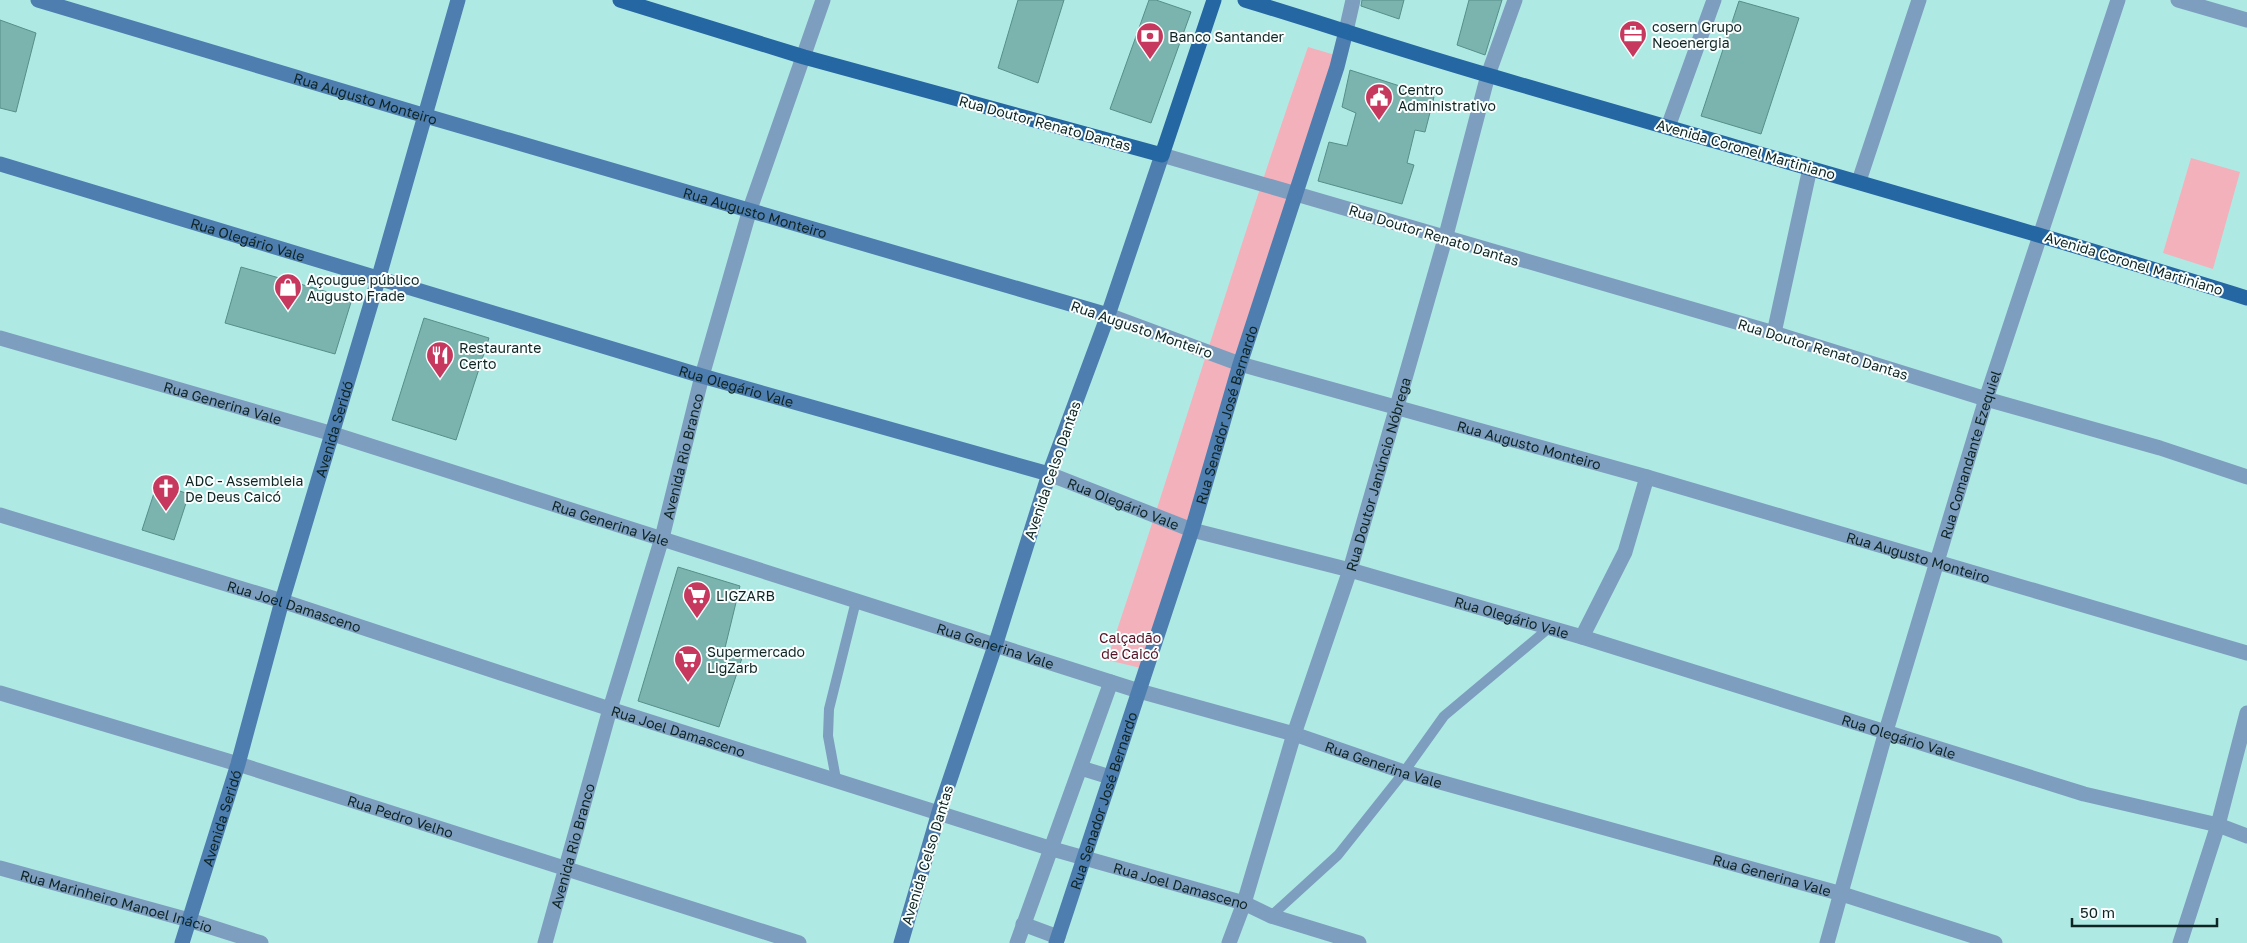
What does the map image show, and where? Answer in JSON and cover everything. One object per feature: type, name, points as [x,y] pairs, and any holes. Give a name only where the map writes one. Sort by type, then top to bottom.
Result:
[{"type":"main road","name":"Rua Augusto Monteiro","points":[[38,0],[426,116],[1108,315]]},
{"type":"main road","name":"Avenida Seridó","points":[[182,943],[238,764],[282,601],[333,434],[458,0]]},
{"type":"main road","name":"Rua Doutor Renato Dantas","points":[[620,0],[804,57],[1162,155]]},
{"type":"main road","name":"Avenida Celso Dantas","points":[[901,943],[939,812],[995,646],[1049,474],[1108,315],[1214,0]]},
{"type":"main road","name":"Avenida Coronel Martiniano","points":[[1245,0],[1488,75],[1859,181],[1936,206],[2041,234],[2247,298]]},
{"type":"main road","name":"Rua Senador José Bernardo","points":[[1057,940],[1192,530],[1240,364],[1346,31]]},
{"type":"main road","name":"Rua Olegário Vale","points":[[0,164],[378,280],[702,376],[1049,474]]},
{"type":"street","name":"Avenida Rio Branco","points":[[545,943],[610,709],[662,538],[702,376],[750,210],[823,0]]},
{"type":"street","name":"Rua Senador José Bernardo","points":[[1346,31],[1353,0]]},
{"type":"street","name":"Rua Doutor Janúncio Nóbrega","points":[[1230,943],[1244,903],[1294,734],[1350,570],[1445,239],[1488,75],[1515,0]]},
{"type":"street","points":[[1668,127],[1714,0]]},
{"type":"street","points":[[1859,181],[1919,0]]},
{"type":"street","name":"Rua Comandante Ezequiel","points":[[1826,943],[1842,894],[1886,730],[1986,398],[2118,0]]},
{"type":"street","points":[[2178,0],[2247,20]]},
{"type":"street","name":"Rua Doutor Renato Dantas","points":[[1162,155],[1445,239],[1774,333],[1986,398],[2160,448],[2247,476]]},
{"type":"street","points":[[1774,333],[1810,168]]},
{"type":"street","name":"Rua Augusto Monteiro","points":[[1108,315],[1240,364],[1647,477],[2247,653]]},
{"type":"street","name":"Rua Generina Vale","points":[[0,338],[333,434],[1139,691],[1294,734],[1404,772],[1842,894],[1995,943]]},
{"type":"street","name":"Rua Olegário Vale","points":[[1049,474],[1192,530],[1350,570],[1582,637],[1886,730],[2084,794],[2218,825],[2247,836]]},
{"type":"street","points":[[1582,637],[1625,552],[1647,477]]},
{"type":"street","name":"Rua Joel Damasceno","points":[[0,515],[282,601],[610,709],[1049,848],[1244,903],[1271,916],[1359,943]]},
{"type":"street","points":[[1017,943],[1049,848],[1081,768],[1111,682]]},
{"type":"street","name":"Rua Pedro Velho","points":[[0,693],[238,764],[799,943]]},
{"type":"street","points":[[2180,943],[2218,825],[2247,713]]},
{"type":"street","points":[[1081,768],[1110,777]]},
{"type":"street","name":"Rua Marinheiro Manoel Inácio","points":[[0,868],[189,920],[261,943]]},
{"type":"street","points":[[1023,924],[1057,940]]},
{"type":"lane","points":[[836,779],[828,736],[830,709],[856,601]]},
{"type":"lane","points":[[1271,916],[1338,856],[1404,772],[1444,716],[1549,628]]},
{"type":"green space","name":"Calçadão de Caicó","points":[[1308,47],[1335,55],[1141,668],[1107,660],[1256,200]]},
{"type":"green space","points":[[2191,158],[2240,172],[2213,269],[2163,253]]},
{"type":"building","points":[[1018,0],[1064,0],[1038,83],[998,68]]},
{"type":"building","name":"Banco Santander","points":[[1149,0],[1156,0],[1191,12],[1151,123],[1110,109]]},
{"type":"building","points":[[1362,0],[1404,0],[1399,19],[1361,6]]},
{"type":"building","points":[[1469,0],[1502,0],[1485,55],[1457,45]]},
{"type":"building","points":[[1739,1],[1799,18],[1761,134],[1701,116]]},
{"type":"building","points":[[0,20],[36,33],[16,112],[0,108]]},
{"type":"building","points":[[1350,70],[1434,97],[1425,132],[1415,130],[1407,163],[1414,165],[1402,204],[1318,181],[1329,142],[1347,146],[1356,113],[1342,107]]},
{"type":"building","name":"Açougue público Augusto Frade","points":[[241,267],[352,299],[335,354],[225,323]]},
{"type":"building","name":"Restaurante Certo","points":[[424,318],[489,338],[456,440],[392,420]]},
{"type":"building","name":"ADC - Assembleia De Deus Caicó","points":[[157,484],[189,494],[174,540],[142,530]]},
{"type":"building","name":"LIGZARB","points":[[678,567],[740,586],[724,652],[742,658],[719,727],[638,701]]},
{"type":"place","name":"cosern Grupo Neoenergia","points":[[1633,58]]},
{"type":"place","name":"Banco Santander","points":[[1150,60]]},
{"type":"place","name":"Centro Administrativo","points":[[1379,121]]},
{"type":"place","name":"Açougue público Augusto Frade","points":[[288,311]]},
{"type":"place","name":"Restaurante Certo","points":[[440,379]]},
{"type":"place","name":"ADC - Assembleia De Deus Caicó","points":[[166,512]]},
{"type":"place","name":"LIGZARB","points":[[697,619]]},
{"type":"place","name":"Supermercado LigZarb","points":[[688,683]]}]
